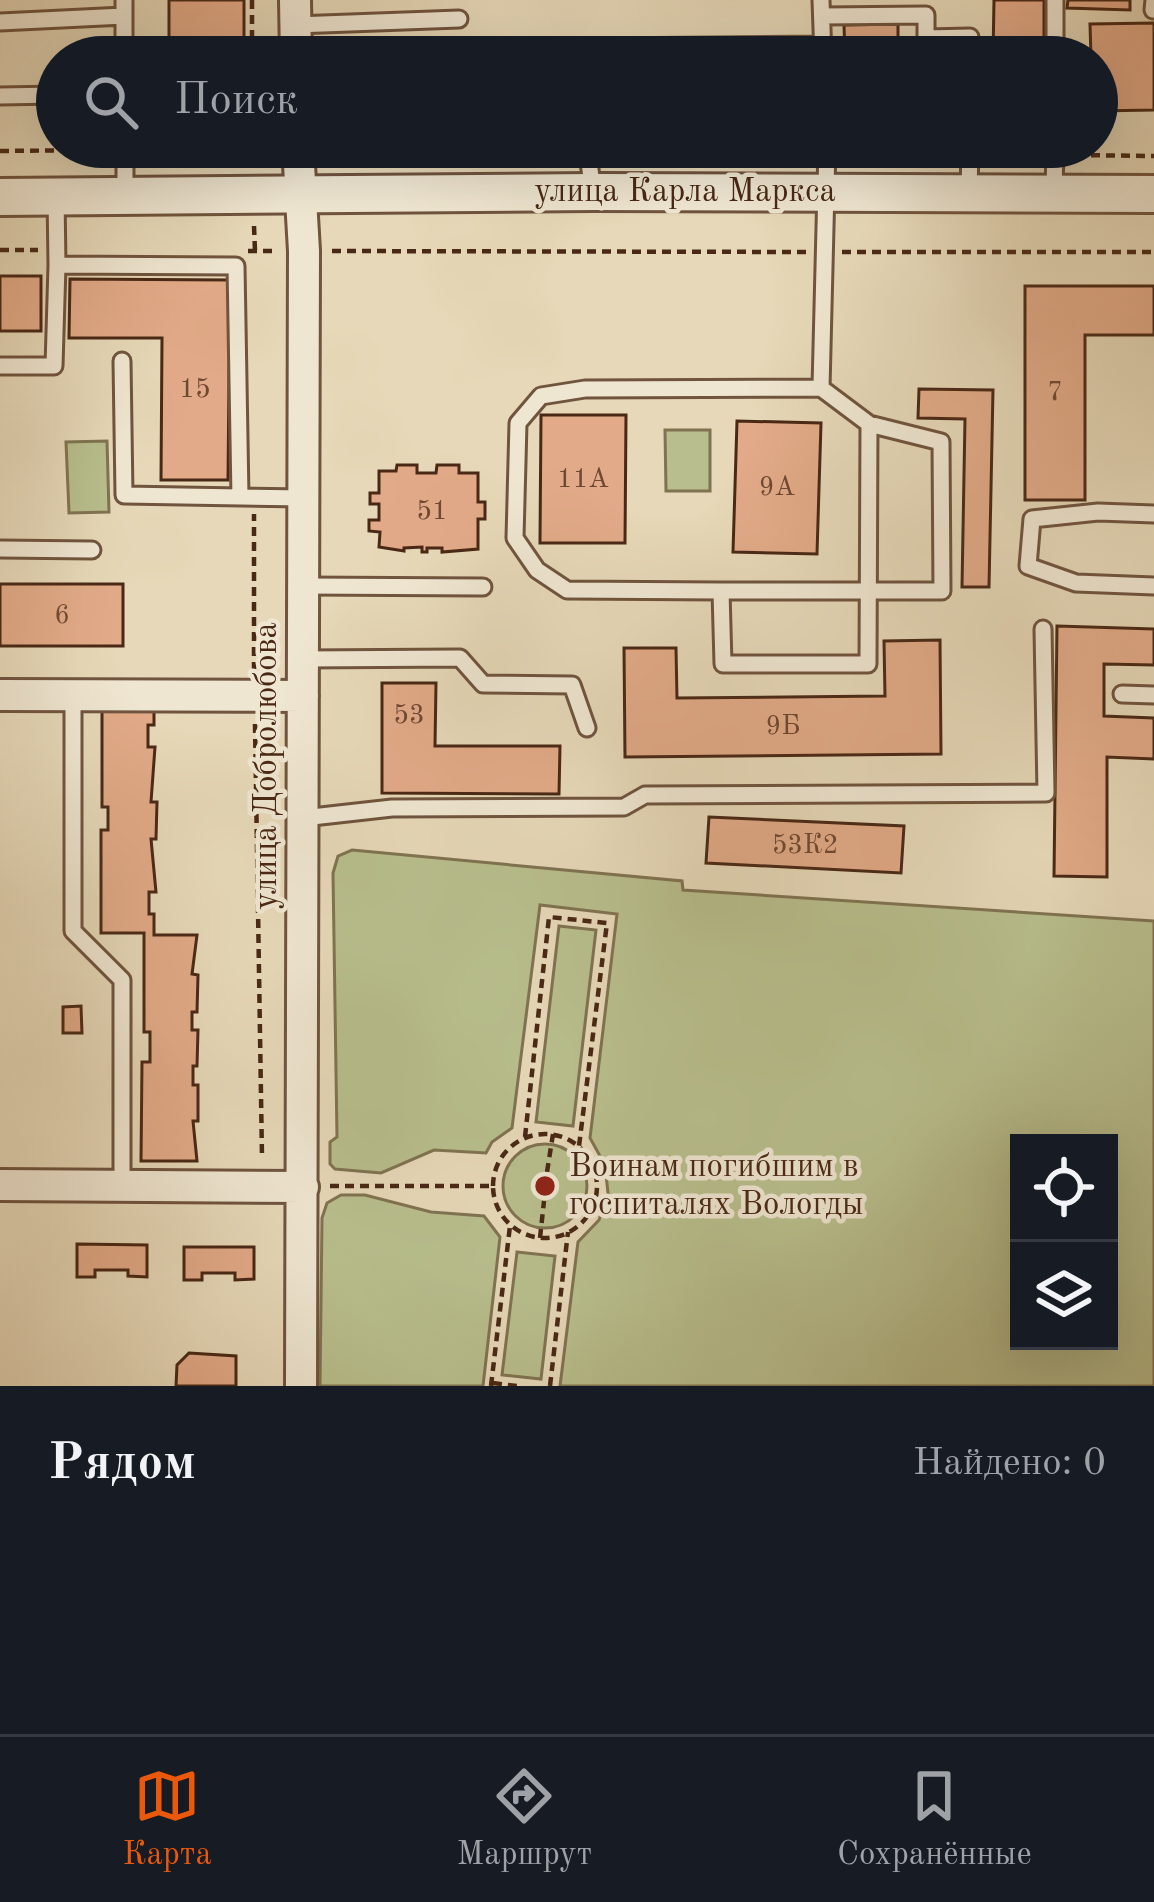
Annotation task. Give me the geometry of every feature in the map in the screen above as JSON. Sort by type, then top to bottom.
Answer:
[{"type":"street","name":"улица Добролюбова","points":[[299,168],[304,251],[302,1386]]},
{"type":"street","name":"улица Карла Маркса","points":[[0,196],[593,191],[1154,194]]},
{"type":"street","points":[[0,694],[303,696]]},
{"type":"street","points":[[0,1185],[303,1187]]},
{"type":"lane","points":[[1055,0],[1055,36]]},
{"type":"lane","points":[[1154,0],[1154,10]]},
{"type":"lane","points":[[0,22],[124,8]]},
{"type":"lane","points":[[821,8],[926,15],[926,36]]},
{"type":"lane","points":[[295,12],[458,19]]},
{"type":"lane","points":[[0,96],[36,95]]},
{"type":"lane","points":[[124,168],[125,196]]},
{"type":"lane","points":[[590,168],[593,191]]},
{"type":"lane","points":[[821,388],[826,168]]},
{"type":"lane","points":[[969,193],[970,168]]},
{"type":"lane","points":[[1054,193],[1055,168]]},
{"type":"lane","points":[[0,366],[54,366],[56,196]]},
{"type":"lane","points":[[57,258],[236,266],[240,497]]},
{"type":"lane","points":[[122,361],[124,495],[303,498]]},
{"type":"lane","points":[[821,388],[869,424],[941,442],[942,591],[567,590],[536,570],[515,538],[518,423],[542,396],[584,389],[821,388]]},
{"type":"lane","points":[[721,591],[723,664],[868,664],[869,424]]},
{"type":"lane","points":[[1154,514],[1098,512],[1032,519],[1028,566],[1076,583],[1154,586]]},
{"type":"lane","points":[[0,549],[92,550]]},
{"type":"lane","points":[[303,586],[483,586]]},
{"type":"lane","points":[[303,818],[392,808],[624,807],[644,795],[1046,793],[1043,629]]},
{"type":"lane","points":[[303,659],[460,658],[483,684],[572,685],[587,728]]},
{"type":"lane","points":[[1122,694],[1154,695]]},
{"type":"lane","points":[[73,695],[73,931],[122,980],[122,1186]]},
{"type":"path","points":[[252,0],[252,36]]},
{"type":"path","points":[[0,250],[57,258]]},
{"type":"path","points":[[232,251],[1154,252]]},
{"type":"path","points":[[525,1137],[549,916],[607,923],[579,1146]]},
{"type":"path","points":[[547,1172],[553,1134]]},
{"type":"path","points":[[553,1134],[579,1146],[596,1175],[596,1197],[586,1218],[568,1232],[540,1238],[511,1226],[497,1208],[493,1173],[505,1151],[525,1137],[553,1134]]},
{"type":"path","points":[[303,1187],[492,1186]]},
{"type":"path","points":[[540,1238],[544,1202]]},
{"type":"path","points":[[511,1226],[492,1384],[517,1386]]},
{"type":"path","points":[[550,1386],[568,1232]]},
{"type":"green space","points":[[665,430],[710,430],[710,491],[666,491]]},
{"type":"green space","points":[[107,441],[109,512],[69,513],[66,442]]},
{"type":"green space","points":[[352,850],[682,881],[683,890],[1154,921],[1154,1386],[560,1386],[578,1242],[599,1220],[608,1193],[605,1165],[590,1138],[617,914],[540,905],[512,1128],[492,1142],[486,1153],[434,1150],[381,1173],[335,1169],[330,1164],[330,1142],[337,1137],[333,873],[338,856]]},
{"type":"green space","points":[[559,926],[596,930],[573,1126],[536,1122]]},
{"type":"green space","points":[[545,1144],[575,1156],[587,1186],[575,1216],[545,1228],[515,1216],[503,1186],[515,1156]]},
{"type":"green space","points":[[341,1195],[365,1195],[431,1212],[484,1216],[500,1237],[483,1386],[320,1386],[322,1218],[327,1203]]},
{"type":"green space","points":[[517,1252],[555,1256],[541,1379],[502,1375]]},
{"type":"building","points":[[169,0],[244,0],[244,36],[169,36]]},
{"type":"building","points":[[994,0],[1044,0],[1044,36],[993,36]]},
{"type":"building","points":[[1068,0],[1130,0],[1130,10],[1067,8]]},
{"type":"building","points":[[1154,23],[1154,110],[1118,111],[1118,36],[1090,36],[1090,24]]},
{"type":"building","points":[[898,24],[898,36],[844,36],[844,25]]},
{"type":"building","points":[[0,276],[41,276],[41,331],[0,331]]},
{"type":"building","points":[[70,279],[230,280],[228,480],[161,480],[162,338],[69,338]]},
{"type":"building","points":[[1025,286],[1154,286],[1154,335],[1085,335],[1085,500],[1025,500]]},
{"type":"building","points":[[919,389],[993,390],[989,587],[962,587],[965,419],[918,418]]},
{"type":"building","points":[[541,415],[626,415],[625,543],[540,543]]},
{"type":"building","points":[[737,421],[821,423],[817,554],[733,552]]},
{"type":"building","points":[[397,465],[417,465],[417,473],[436,473],[437,465],[459,465],[459,473],[478,473],[478,502],[485,502],[485,519],[478,519],[478,549],[442,552],[442,548],[427,548],[422,552],[422,547],[404,551],[379,547],[380,532],[369,531],[369,520],[379,520],[379,504],[370,504],[370,493],[379,493],[379,471],[396,471]]},
{"type":"building","points":[[0,584],[123,584],[123,646],[0,646]]},
{"type":"building","points":[[1057,626],[1154,629],[1154,665],[1104,664],[1104,716],[1154,718],[1154,759],[1107,757],[1107,877],[1054,876]]},
{"type":"building","points":[[940,640],[941,754],[625,757],[624,648],[676,648],[677,698],[885,696],[884,641]]},
{"type":"building","points":[[382,683],[436,683],[435,746],[560,746],[559,794],[382,793]]},
{"type":"building","points":[[102,710],[154,710],[148,747],[155,747],[151,802],[157,802],[156,839],[151,839],[156,892],[149,892],[149,914],[154,914],[154,935],[197,935],[192,974],[198,975],[197,1012],[192,1012],[192,1030],[198,1030],[197,1066],[193,1066],[193,1085],[198,1085],[198,1121],[193,1121],[197,1161],[141,1161],[142,1062],[150,1062],[150,1032],[144,1032],[144,933],[101,933],[101,830],[108,830],[108,807],[102,807]]},
{"type":"building","points":[[709,817],[904,826],[901,873],[706,863]]},
{"type":"building","points":[[81,1006],[82,1033],[63,1033],[63,1007]]},
{"type":"building","points":[[77,1244],[147,1245],[147,1277],[128,1276],[128,1270],[95,1270],[95,1277],[77,1277]]},
{"type":"building","points":[[184,1247],[254,1247],[254,1279],[235,1280],[235,1273],[202,1273],[202,1280],[184,1280]]},
{"type":"building","points":[[189,1353],[236,1356],[236,1386],[176,1386],[177,1365]]},
{"type":"place","name":"Воинам погибшим в госпиталях Вологды","points":[[545,1186]]}]
